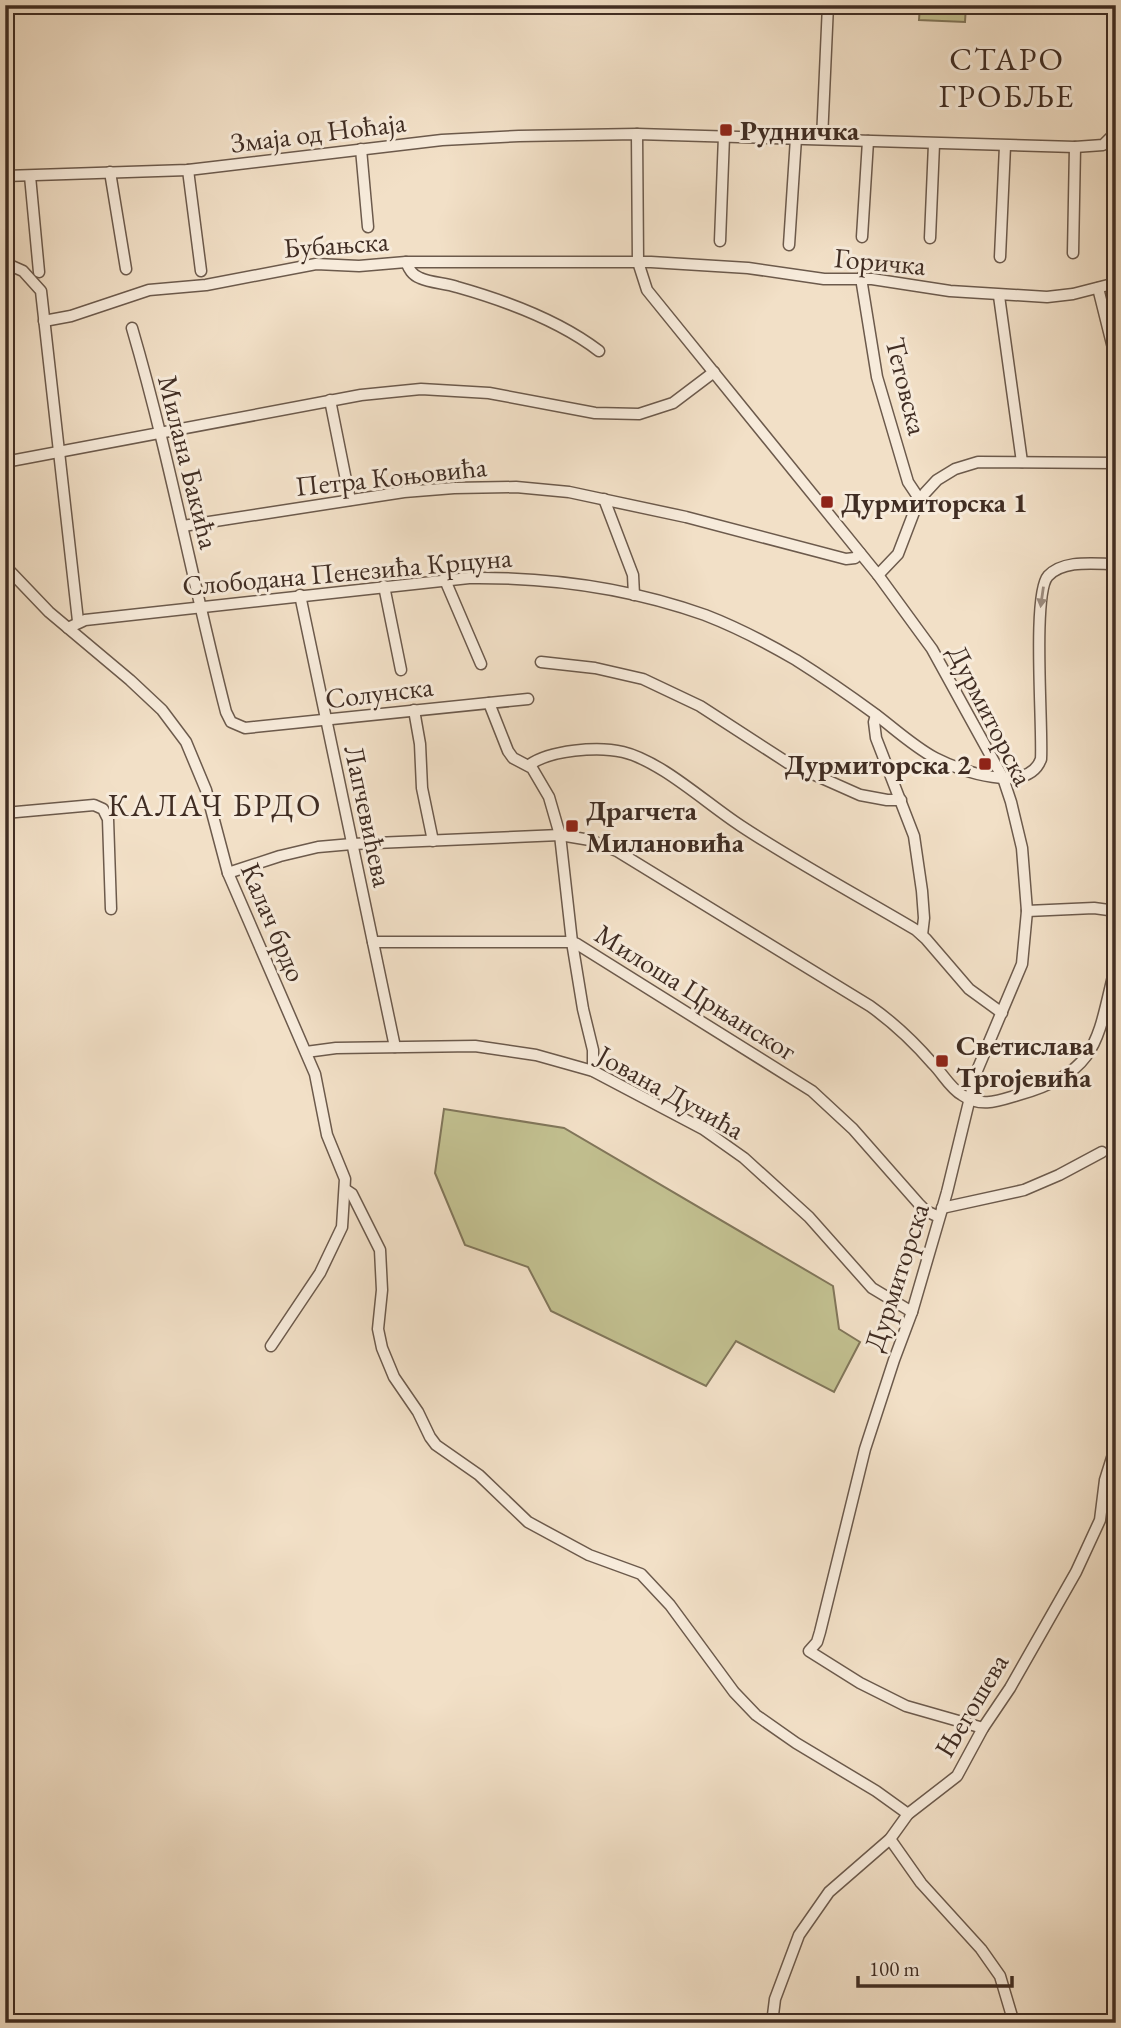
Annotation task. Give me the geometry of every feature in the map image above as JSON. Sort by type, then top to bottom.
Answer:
[{"type":"street","points":[[822,139],[828,5]]},
{"type":"street","points":[[637,134],[1075,148],[1103,145],[1116,132]]},
{"type":"street","name":"Змаја од Ноћаја","points":[[5,176],[188,170],[442,140],[637,134]]},
{"type":"street","name":"Дурмиторска","points":[[637,134],[638,262],[642,279],[653,299],[878,575],[932,649],[1003,778],[1012,802],[1020,838],[1027,911],[1022,964],[980,1062],[912,1312],[865,1449],[820,1632],[810,1651],[825,1663],[906,1706],[984,1728]]},
{"type":"street","points":[[720,241],[724,136]]},
{"type":"street","points":[[789,245],[796,138]]},
{"type":"street","points":[[862,237],[867,141]]},
{"type":"street","points":[[930,238],[934,144]]},
{"type":"street","points":[[1000,257],[1005,146]]},
{"type":"street","points":[[1073,253],[1075,148]]},
{"type":"street","points":[[361,149],[368,227]]},
{"type":"street","points":[[188,170],[201,271]]},
{"type":"street","points":[[110,172],[126,269]]},
{"type":"street","points":[[30,176],[39,272]]},
{"type":"street","points":[[406,262],[419,278],[457,287],[547,320],[599,351]]},
{"type":"street","name":"Бубањска","points":[[44,321],[83,312],[149,290],[206,285],[300,265],[638,262]]},
{"type":"street","name":"Горичка","points":[[638,262],[748,268],[824,279],[861,278],[950,291],[988,292],[999,296],[1059,297],[1116,284]]},
{"type":"street","points":[[5,264],[23,271],[41,291],[73,624]]},
{"type":"street","name":"Тетовска","points":[[861,278],[877,377],[908,481],[920,500]]},
{"type":"street","points":[[1098,288],[1116,360]]},
{"type":"street","points":[[999,296],[1022,462]]},
{"type":"street","name":"Милана Бакића","points":[[132,328],[183,526],[199,607],[228,717],[236,726]]},
{"type":"street","points":[[5,461],[330,400],[395,391],[440,389],[489,393],[595,413],[628,415],[650,412],[673,403],[714,372]]},
{"type":"street","points":[[330,400],[350,500]]},
{"type":"street","points":[[878,575],[898,554],[920,500],[937,480],[963,465],[978,462],[1116,463]]},
{"type":"street","name":"Петра Коњовића","points":[[183,526],[431,489],[496,487],[554,490],[604,499],[725,526],[846,559],[855,558],[860,553]]},
{"type":"street","points":[[604,499],[633,575],[634,595]]},
{"type":"street","points":[[1003,778],[1030,775],[1041,759],[1041,612],[1046,579],[1057,569],[1074,564],[1116,564]]},
{"type":"street","name":"Калач брдо","points":[[5,566],[34,598],[73,624],[162,710],[180,732],[206,790],[228,873],[255,942],[315,1074],[327,1135],[344,1172],[346,1190],[342,1227],[300,1305],[271,1346]]},
{"type":"street","points":[[445,580],[481,664]]},
{"type":"street","name":"Слободана Пенезића Крцуна","points":[[73,624],[300,595],[445,580],[546,580],[634,595],[705,615],[795,660],[935,757],[963,769],[1003,778]]},
{"type":"street","points":[[384,586],[401,670]]},
{"type":"street","name":"Лапчевићева","points":[[300,595],[395,1047]]},
{"type":"street","points":[[541,662],[595,668],[643,679],[700,706],[788,763],[860,794],[901,800]]},
{"type":"street","name":"Солунска","points":[[236,726],[245,728],[326,721],[528,699]]},
{"type":"street","points":[[489,703],[508,751],[517,760],[529,765],[550,797],[560,835],[572,943],[593,1051],[593,1071]]},
{"type":"street","points":[[414,710],[420,744],[422,788],[433,841]]},
{"type":"street","points":[[876,715],[876,738],[901,800],[917,850],[924,918],[922,935]]},
{"type":"street","points":[[529,765],[549,755],[596,750],[622,752],[642,759],[741,826],[922,935],[969,989],[1002,1013]]},
{"type":"street","points":[[5,813],[94,805],[103,809],[108,819],[111,909]]},
{"type":"street","points":[[228,873],[280,856],[352,844],[560,835],[590,840],[617,851],[870,1006],[894,1023],[956,1091],[982,1103],[1044,1087],[1075,1069],[1096,1040],[1116,964]]},
{"type":"street","points":[[1027,911],[1094,908],[1116,911]]},
{"type":"street","name":"Милоша Црњанског","points":[[373,942],[572,943],[812,1091],[853,1129],[926,1211],[941,1212]]},
{"type":"street","name":"Јована Дучића","points":[[306,1052],[336,1048],[475,1046],[566,1062],[593,1071],[703,1129],[744,1158],[810,1217],[872,1289],[912,1312]]},
{"type":"street","points":[[941,1212],[1024,1190],[1102,1152]]},
{"type":"street","points":[[346,1190],[353,1197],[380,1250],[382,1290],[378,1329],[382,1348],[394,1377],[436,1445],[479,1475],[528,1522],[589,1555],[641,1574],[670,1605],[734,1692],[756,1715],[908,1814]]},
{"type":"street","name":"Његошева","points":[[772,2023],[775,1999],[799,1935],[830,1892],[890,1839],[908,1814],[957,1776],[1010,1688],[1081,1562],[1100,1520],[1105,1480],[1116,1445]]},
{"type":"street","points":[[890,1839],[921,1882],[981,1949],[1000,1976],[1014,2023]]},
{"type":"shaded area","points":[[920,5],[966,5],[965,22],[919,20]]},
{"type":"shaded area","points":[[444,1109],[564,1128],[833,1286],[839,1329],[860,1342],[834,1392],[736,1341],[706,1386],[551,1311],[528,1267],[465,1245],[435,1173]]},
{"type":"place","name":"Рудничка","points":[[726,130]]},
{"type":"place","name":"Дурмиторска 1","points":[[827,502]]},
{"type":"place","name":"Дурмиторска 2","points":[[985,764]]},
{"type":"place","name":"Драгчета Милановића","points":[[572,826]]},
{"type":"place","name":"Светислава Тргојевића","points":[[942,1061]]},
{"type":"district","name":"СТАРО ГРОБЉЕ","points":[[1007,78]]},
{"type":"district","name":"КАЛАЧ БРДО","points":[[215,805]]}]
